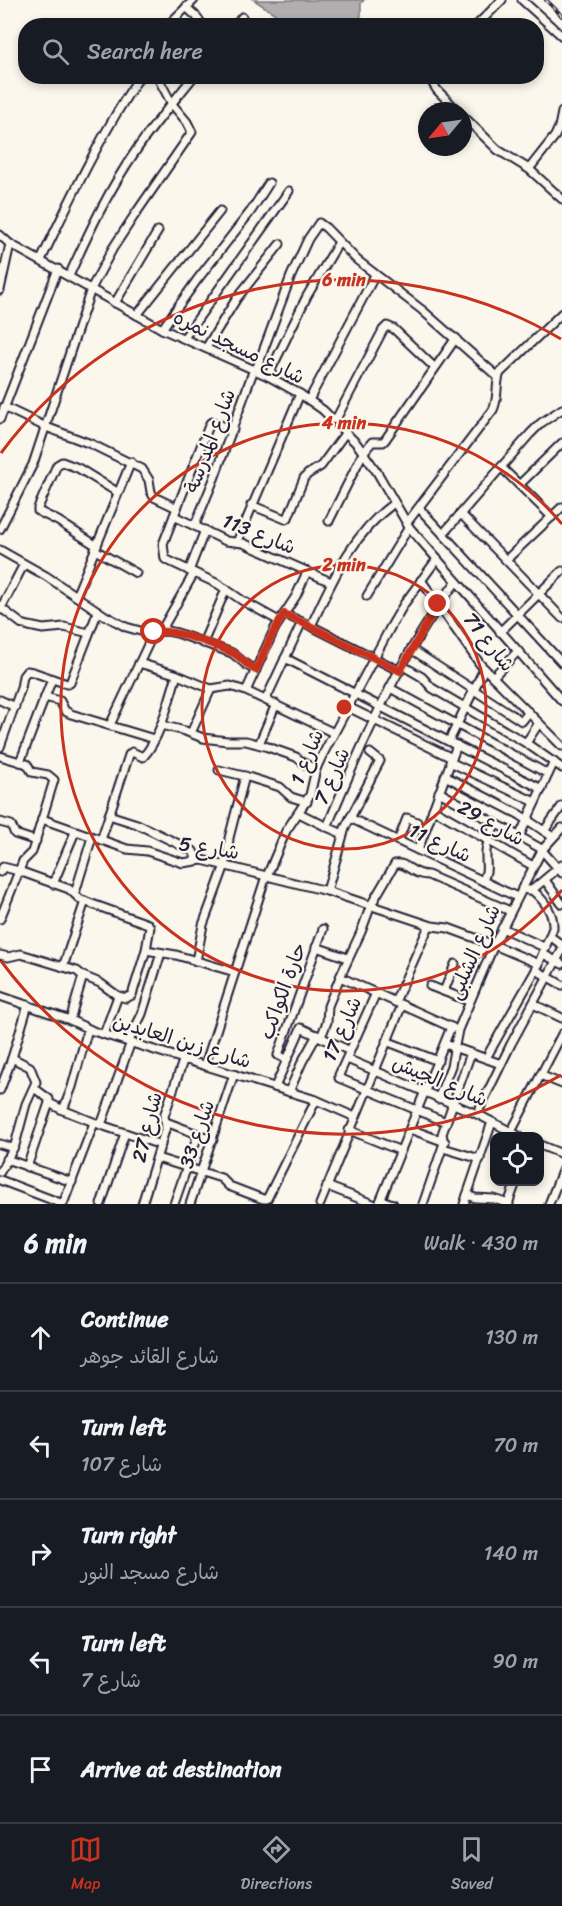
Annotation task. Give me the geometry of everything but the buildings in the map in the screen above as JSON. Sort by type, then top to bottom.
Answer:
[{"type":"street","points":[[175,18],[195,0]]},
{"type":"street","points":[[484,18],[502,0]]},
{"type":"street","points":[[522,0],[542,18]]},
{"type":"street","points":[[186,7],[198,18]]},
{"type":"street","points":[[544,20],[562,36]]},
{"type":"street","points":[[41,260],[64,212],[135,84]]},
{"type":"street","points":[[0,529],[29,472],[91,289],[113,248],[191,135],[190,127],[172,104],[161,84]]},
{"type":"street","points":[[69,276],[100,208],[113,186],[137,148],[188,84]]},
{"type":"street","points":[[433,84],[449,102]]},
{"type":"street","points":[[529,169],[555,136],[562,112]]},
{"type":"street","points":[[472,125],[498,150],[529,169],[562,199]]},
{"type":"street","points":[[162,329],[251,211],[269,183]]},
{"type":"street","points":[[184,338],[289,191]]},
{"type":"street","points":[[137,315],[220,211]]},
{"type":"street","name":"شارع المدرسة","points":[[195,525],[291,276],[316,225],[319,223],[323,225],[339,242]]},
{"type":"street","points":[[115,303],[158,231]]},
{"type":"street","name":"شارع مسجد نمره","points":[[0,235],[10,244],[162,329],[268,376],[309,400],[335,421],[377,472],[408,526],[500,632],[561,697]]},
{"type":"street","points":[[268,376],[307,296],[339,242],[375,274],[456,338],[498,377]]},
{"type":"street","points":[[0,290],[10,244]]},
{"type":"street","points":[[206,348],[237,298],[280,244]]},
{"type":"street","points":[[0,419],[58,269]]},
{"type":"street","points":[[309,400],[375,274]]},
{"type":"street","points":[[367,596],[419,508],[493,410],[497,400],[498,377],[562,313]]},
{"type":"street","points":[[335,421],[387,326],[394,329],[434,367]]},
{"type":"street","points":[[329,521],[363,453],[372,442],[385,440],[456,338]]},
{"type":"street","points":[[237,542],[300,394]]},
{"type":"street","points":[[4,407],[130,462],[145,472],[154,497],[177,508]]},
{"type":"street","points":[[443,534],[536,428],[562,409]]},
{"type":"street","points":[[233,430],[213,422],[210,423],[163,544],[166,560],[226,589],[243,601],[282,618],[302,622],[400,671],[422,676],[432,688],[526,743],[562,768]]},
{"type":"street","points":[[251,506],[285,519],[288,518],[304,478],[321,466],[346,432]]},
{"type":"street","points":[[519,485],[562,443]]},
{"type":"street","points":[[117,492],[78,468],[62,462],[57,465],[38,511],[58,521],[136,573]]},
{"type":"street","points":[[76,596],[130,462]]},
{"type":"street","points":[[501,467],[552,517]]},
{"type":"street","points":[[310,626],[332,582],[364,530],[376,516],[394,503]]},
{"type":"street","points":[[506,560],[562,507]]},
{"type":"street","points":[[419,508],[562,663]]},
{"type":"street","points":[[461,514],[562,618]]},
{"type":"street","name":"شارع 113","points":[[174,516],[225,541],[237,542],[332,582]]},
{"type":"street","points":[[110,725],[139,663],[192,572],[205,530]]},
{"type":"street","points":[[0,550],[126,627],[144,632],[172,632],[232,653],[256,670]]},
{"type":"street","name":"شارع 1","points":[[205,1065],[267,876],[286,831],[307,802],[316,769],[374,658],[404,604],[436,560]]},
{"type":"street","points":[[24,564],[1,609],[22,624],[29,626],[44,629],[64,627],[89,633]]},
{"type":"street","points":[[246,691],[307,572]]},
{"type":"street","points":[[500,632],[562,572]]},
{"type":"street","name":"شارع 71","points":[[421,580],[484,669],[562,746]]},
{"type":"street","name":"شارع 7","points":[[327,828],[380,707],[438,604],[456,582]]},
{"type":"street","points":[[203,643],[226,589]]},
{"type":"street","points":[[0,747],[15,707],[23,676],[26,672],[33,672],[67,684],[71,682],[98,611]]},
{"type":"street","points":[[266,699],[302,622]]},
{"type":"street","points":[[411,649],[521,721],[529,712]]},
{"type":"street","points":[[493,677],[518,651]]},
{"type":"street","points":[[285,658],[542,789]]},
{"type":"street","points":[[139,663],[211,689],[231,686],[246,691],[334,733]]},
{"type":"street","points":[[449,741],[484,669]]},
{"type":"street","points":[[400,671],[406,681]]},
{"type":"street","points":[[100,840],[130,754],[132,752],[144,756],[161,725],[177,675]]},
{"type":"street","points":[[20,762],[52,679]]},
{"type":"street","points":[[390,688],[548,774]]},
{"type":"street","points":[[191,733],[211,689]]},
{"type":"street","points":[[45,697],[60,701],[65,711],[71,714],[154,739]]},
{"type":"street","points":[[0,700],[15,707]]},
{"type":"street","points":[[259,744],[276,704]]},
{"type":"street","points":[[348,707],[536,802]]},
{"type":"street","points":[[526,743],[539,723]]},
{"type":"street","points":[[161,725],[203,738],[259,744],[296,757],[316,769]]},
{"type":"street","points":[[418,850],[457,745]]},
{"type":"street","points":[[327,891],[343,834],[380,762],[370,753]]},
{"type":"street","points":[[0,756],[27,764],[32,772],[48,775],[53,779],[32,852],[24,858],[0,919]]},
{"type":"street","points":[[519,837],[554,762]]},
{"type":"street","points":[[219,770],[280,788],[291,797],[307,802]]},
{"type":"street","points":[[196,961],[203,925],[225,865],[229,838],[245,776]]},
{"type":"street","points":[[445,776],[527,819],[553,837]]},
{"type":"street","points":[[439,792],[542,850],[561,869],[532,890]]},
{"type":"street","points":[[544,831],[562,806]]},
{"type":"street","name":"شارع 29","points":[[433,809],[534,866]]},
{"type":"street","points":[[299,813],[343,834]]},
{"type":"street","points":[[109,815],[137,824],[193,851],[197,860]]},
{"type":"street","name":"شارع 11","points":[[350,818],[517,897]]},
{"type":"street","points":[[398,841],[407,818],[417,822]]},
{"type":"street","name":"شارع 5","points":[[42,819],[127,849],[147,851],[179,862],[197,860],[225,865],[327,891],[429,926],[448,928],[494,945],[538,967],[548,977],[562,985]]},
{"type":"street","points":[[0,822],[12,826],[15,834],[36,841]]},
{"type":"street","points":[[483,881],[488,870],[485,858],[488,840],[496,824]]},
{"type":"street","name":"شارع الشلبى","points":[[438,1099],[451,1066],[455,1048],[454,1029],[510,911],[542,850],[562,828]]},
{"type":"street","points":[[53,884],[75,832]]},
{"type":"street","points":[[75,893],[92,837]]},
{"type":"street","points":[[289,1092],[302,1062],[327,1022],[328,1006],[340,977],[371,905],[392,866],[399,863],[419,875],[428,875],[510,911]]},
{"type":"street","points":[[0,872],[5,867],[69,889],[85,901],[148,924],[150,927],[146,950],[132,995],[126,998],[118,996],[77,971],[21,954],[8,957],[0,955]]},
{"type":"street","points":[[544,880],[562,904]]},
{"type":"street","points":[[486,1058],[538,967],[554,928],[552,916],[546,904],[532,890],[522,888]]},
{"type":"street","points":[[63,967],[85,901]]},
{"type":"street","points":[[320,1204],[386,1041],[398,1003],[429,926]]},
{"type":"street","points":[[502,928],[545,951],[559,963]]},
{"type":"street","name":"حارة الكواكب","points":[[286,1059],[278,1055],[323,929]]},
{"type":"street","points":[[551,937],[562,945]]},
{"type":"street","points":[[316,947],[348,958]]},
{"type":"street","points":[[146,950],[176,955],[235,972]]},
{"type":"street","points":[[477,1114],[533,1004],[559,963],[562,950]]},
{"type":"street","points":[[0,1180],[63,1204],[142,1014],[161,953]]},
{"type":"street","points":[[444,992],[454,964]]},
{"type":"street","points":[[70,1020],[83,976]]},
{"type":"street","points":[[340,977],[454,1029],[424,1093],[380,1202],[393,1204]]},
{"type":"street","points":[[430,986],[469,1001]]},
{"type":"street","name":"شارع 17","points":[[366,1090],[339,1078],[339,1075],[376,993]]},
{"type":"street","name":"شارع زين العابدين","points":[[0,996],[70,1020],[88,1029],[316,1100],[355,1117]]},
{"type":"street","points":[[104,1034],[118,996]]},
{"type":"street","points":[[533,1004],[562,1018]]},
{"type":"street","points":[[0,1090],[28,1005]]},
{"type":"street","points":[[275,1087],[302,1028],[350,1051]]},
{"type":"street","points":[[63,1110],[72,1087],[88,1029]]},
{"type":"street","points":[[511,1132],[562,1034]]},
{"type":"street","points":[[386,1041],[438,1061]]},
{"type":"street","points":[[445,1044],[501,1064]]},
{"type":"street","points":[[423,1204],[444,1145],[441,1136],[471,1053]]},
{"type":"street","points":[[0,1172],[13,1148],[26,1104],[36,1082],[30,1067],[12,1058]]},
{"type":"street","name":"شارع 27","points":[[142,1204],[161,1145],[166,1122],[165,1114],[184,1058]]},
{"type":"street","name":"شارع الجيش","points":[[347,1059],[451,1105],[477,1114],[511,1132]]},
{"type":"street","name":"شارع 33","points":[[190,1204],[234,1074]]},
{"type":"street","points":[[540,1075],[562,1084]]},
{"type":"street","points":[[27,1167],[49,1103],[47,1096],[34,1088]]},
{"type":"street","points":[[366,1090],[446,1122]]},
{"type":"street","points":[[157,1158],[221,1178],[229,1186],[268,1199],[316,1100]]},
{"type":"street","points":[[49,1103],[98,1124],[161,1145]]},
{"type":"street","points":[[166,1122],[213,1140]]},
{"type":"street","points":[[464,1204],[492,1122]]},
{"type":"street","points":[[410,1129],[480,1159]]},
{"type":"street","points":[[350,1130],[401,1151]]},
{"type":"street","points":[[101,1204],[125,1133]]},
{"type":"street","points":[[174,1204],[198,1135]]},
{"type":"street","points":[[0,1144],[13,1148]]},
{"type":"street","points":[[544,1147],[562,1154]]},
{"type":"street","points":[[6,1159],[72,1182]]},
{"type":"street","points":[[549,1204],[561,1175]]},
{"type":"street","points":[[327,1186],[373,1204]]},
{"type":"street","points":[[467,1195],[474,1198],[494,1199],[508,1204],[515,1186]]},
{"type":"shaded area","points":[[254,0],[364,0],[361,3],[359,18],[281,18]]},
{"type":"railway","points":[[546,0],[562,16]]},
{"type":"route","points":[[154,632],[172,632],[232,653],[256,670],[284,614],[400,671],[438,604]]}]
